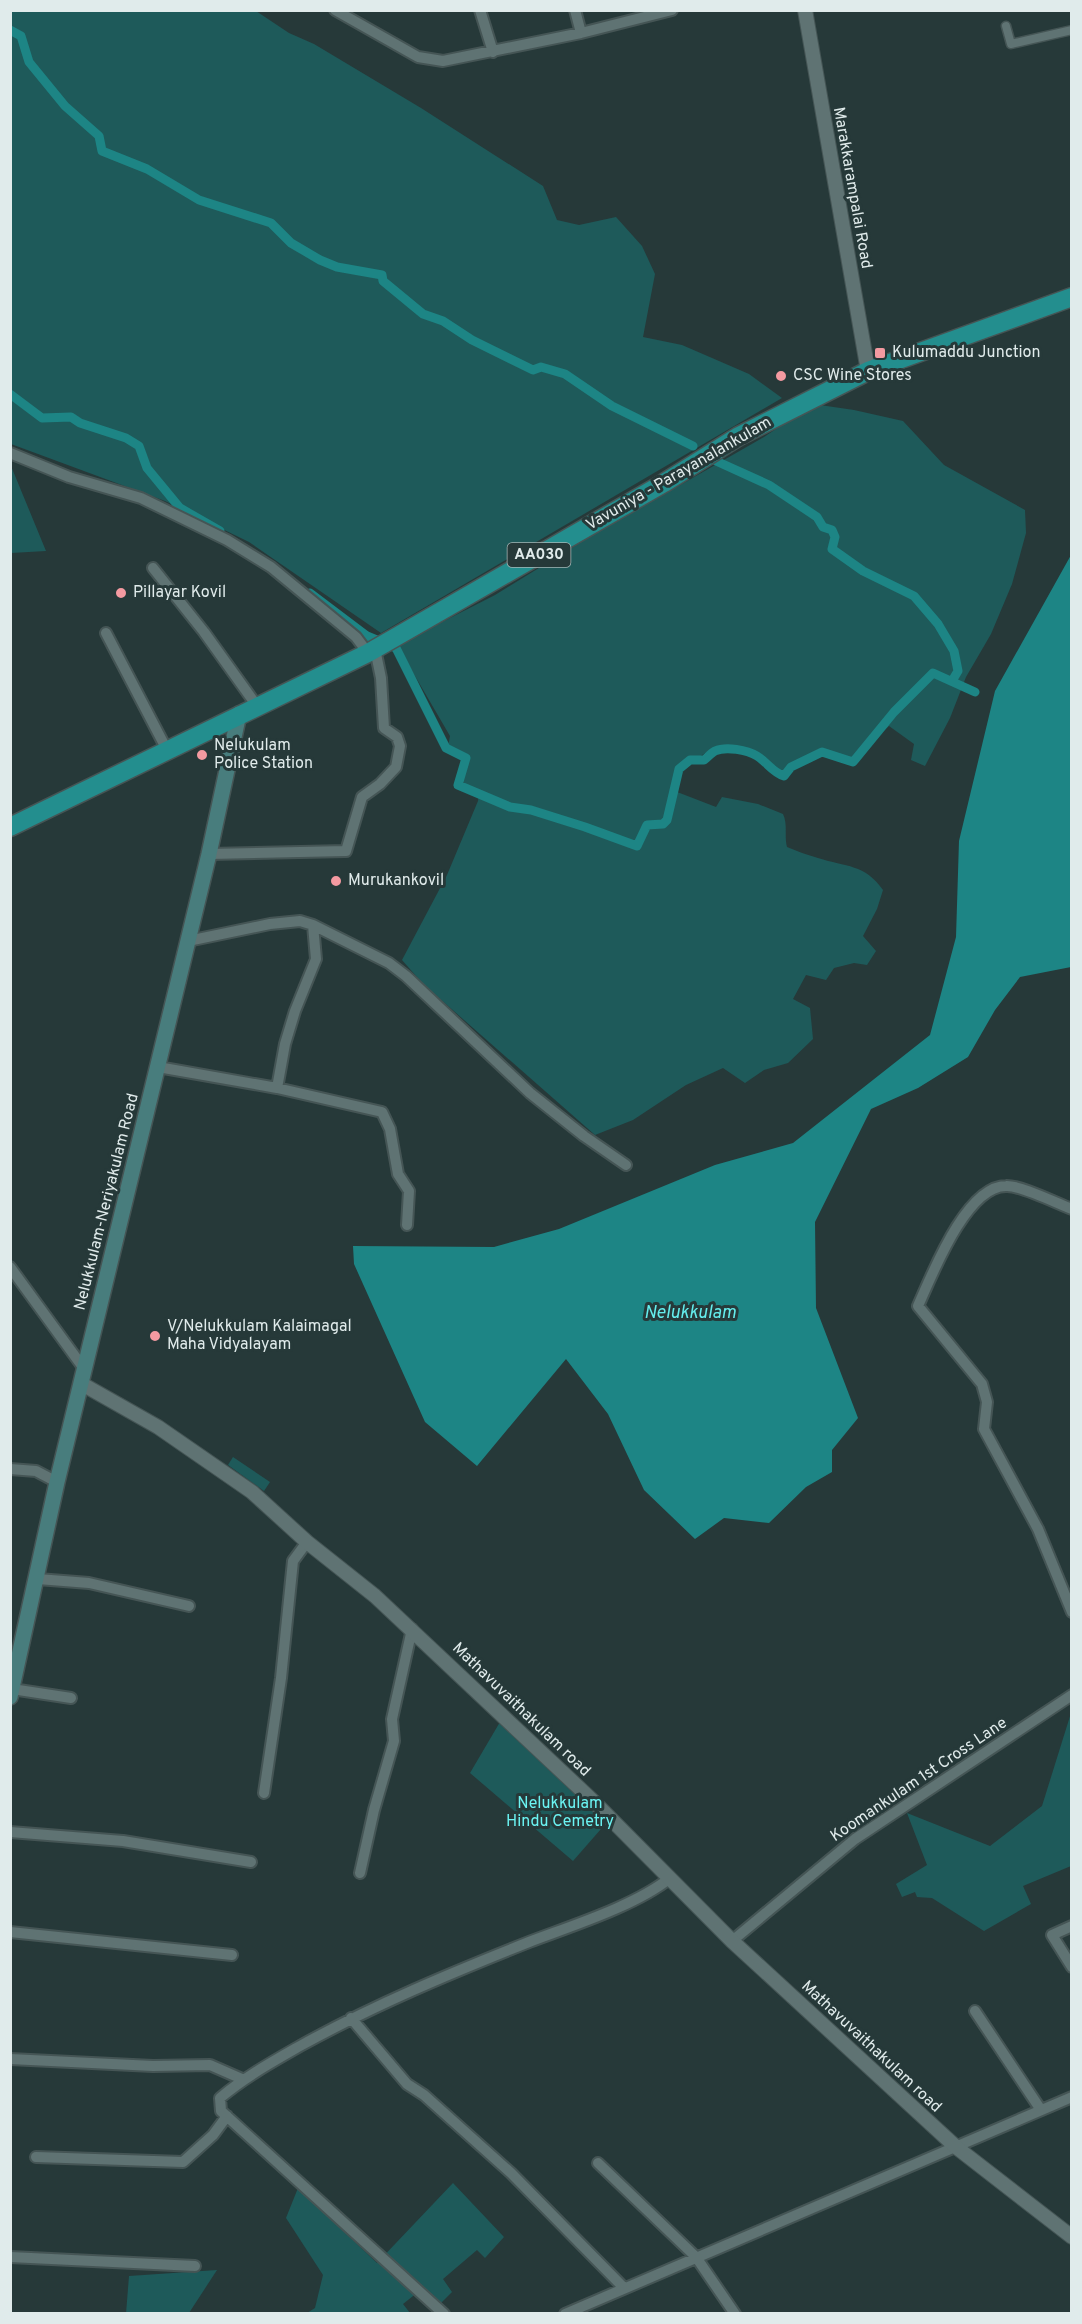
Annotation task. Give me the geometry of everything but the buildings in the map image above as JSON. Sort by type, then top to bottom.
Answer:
[{"type":"highway","name":"Vavuniya - Parayanalankulam","points":[[10,827],[372,651],[664,483],[740,436],[868,371],[1071,297]]},
{"type":"main road","name":"Nelukkulam-Neriyakulam Road","points":[[11,1693],[38,1579],[57,1482],[209,854],[239,714]]},
{"type":"street","points":[[335,10],[418,57],[443,61],[581,33],[669,11]]},
{"type":"street","points":[[480,10],[493,52]]},
{"type":"street","points":[[575,10],[581,33]]},
{"type":"street","name":"Marakkarampalai Road","points":[[805,10],[868,371]]},
{"type":"street","points":[[1006,26],[1011,44],[1071,30]]},
{"type":"street","points":[[10,453],[69,477],[141,498],[227,540],[271,567],[372,651],[381,678],[384,728],[398,736],[400,746],[396,767],[380,784],[362,797],[346,851],[209,854]]},
{"type":"street","points":[[153,568],[204,632],[258,706]]},
{"type":"street","points":[[106,633],[166,750]]},
{"type":"street","points":[[188,941],[270,924],[300,921],[313,925],[388,963],[406,976],[530,1094],[626,1165]]},
{"type":"street","points":[[277,1088],[291,1022],[316,959],[313,925]]},
{"type":"street","points":[[158,1067],[277,1088],[382,1112],[390,1129],[398,1174],[409,1191],[407,1226]]},
{"type":"street","points":[[1071,1209],[1005,1185],[986,1192],[971,1205],[938,1261],[918,1306],[982,1384],[987,1402],[984,1429],[1038,1529],[1071,1612]]},
{"type":"street","points":[[10,1267],[15,1278],[84,1377]]},
{"type":"street","name":"Mathavuvaithakulam road","points":[[84,1377],[252,1492],[307,1542],[375,1596],[593,1801],[732,1941],[956,2147],[1071,2237]]},
{"type":"street","points":[[10,1469],[36,1471],[57,1482]]},
{"type":"street","points":[[264,1793],[281,1678],[293,1561],[307,1542]]},
{"type":"street","points":[[38,1579],[89,1583],[189,1606]]},
{"type":"street","points":[[360,1873],[374,1810],[394,1741],[392,1719],[412,1629]]},
{"type":"street","points":[[11,1693],[71,1698]]},
{"type":"street","name":"Koomankulam 1st Cross Lane","points":[[732,1941],[855,1839],[1071,1695]]},
{"type":"street","points":[[10,1832],[123,1842],[251,1862]]},
{"type":"street","points":[[444,2313],[227,2116],[220,2108],[220,2098],[242,2079],[351,2018],[459,1970],[594,1917],[657,1888],[670,1878]]},
{"type":"street","points":[[1071,1926],[1052,1935],[1071,1966]]},
{"type":"street","points":[[10,1932],[232,1955]]},
{"type":"street","points":[[975,2012],[1041,2110]]},
{"type":"street","points":[[351,2018],[407,2084],[424,2095],[512,2173],[624,2288]]},
{"type":"street","points":[[10,2059],[153,2066],[210,2065],[242,2079]]},
{"type":"street","points":[[566,2313],[1071,2097]]},
{"type":"street","points":[[36,2157],[172,2164],[183,2162],[213,2135],[227,2116]]},
{"type":"street","points":[[598,2163],[696,2257],[735,2313]]},
{"type":"street","points":[[10,2257],[195,2266]]},
{"type":"green space","points":[[10,11],[256,11],[289,33],[314,44],[421,108],[543,186],[557,220],[579,225],[616,217],[642,246],[655,274],[643,337],[682,345],[749,374],[782,398],[381,633],[249,542],[165,501],[11,444]]},
{"type":"green space","points":[[813,404],[903,421],[944,465],[1025,510],[1026,533],[1012,584],[991,634],[966,677],[950,718],[925,766],[911,760],[914,744],[889,726],[852,759],[820,750],[794,762],[783,771],[748,750],[719,746],[678,769],[672,790],[716,807],[722,797],[758,804],[783,814],[787,847],[869,875],[883,890],[877,909],[863,936],[876,951],[867,965],[854,963],[834,968],[826,980],[806,975],[793,999],[810,1008],[813,1039],[788,1063],[764,1070],[745,1083],[723,1068],[686,1085],[633,1120],[595,1135],[423,984],[402,960],[447,875],[478,801],[479,791],[462,782],[468,756],[448,747],[450,736],[397,645],[495,595],[586,539],[764,437]]},
{"type":"green space","points":[[11,466],[46,551],[11,553]]},
{"type":"green space","points":[[233,1457],[270,1482],[264,1491],[228,1465]]},
{"type":"green space","points":[[1071,1713],[1071,1866],[1023,1886],[1031,1904],[984,1931],[932,1898],[917,1897],[915,1892],[902,1897],[896,1884],[927,1865],[907,1813],[990,1846],[1042,1806]]},
{"type":"green space","name":"Nelukkulam Hindu Cemetry","points":[[500,1722],[608,1821],[573,1861],[470,1773]]},
{"type":"green space","points":[[453,2183],[504,2237],[485,2258],[477,2250],[443,2279],[452,2292],[433,2311],[418,2292],[403,2304],[410,2313],[307,2313],[315,2308],[323,2275],[286,2218],[298,2188],[377,2263]]},
{"type":"green space","points":[[217,2270],[189,2313],[126,2314],[129,2276]]},
{"type":"water","name":"Nelukkulam","points":[[1071,555],[1071,967],[1020,977],[995,1010],[968,1057],[918,1088],[871,1109],[815,1222],[816,1308],[858,1418],[832,1450],[832,1472],[806,1487],[769,1523],[724,1518],[695,1539],[644,1490],[608,1414],[566,1359],[477,1466],[425,1422],[354,1264],[353,1246],[494,1247],[559,1229],[715,1165],[793,1143],[930,1035],[956,937],[959,841],[995,691]]},
{"type":"waterway","points":[[10,30],[21,36],[29,62],[65,106],[99,136],[102,151],[147,169],[199,200],[271,223],[291,243],[320,260],[337,267],[382,275],[383,281],[423,314],[443,321],[472,340],[533,370],[541,367],[565,374],[612,406],[693,446]]},
{"type":"waterway","points":[[10,394],[42,418],[71,417],[80,423],[126,438],[139,446],[147,468],[180,508],[220,531]]},
{"type":"waterway","points":[[716,461],[769,485],[817,517],[823,527],[832,530],[835,537],[832,549],[863,571],[914,596],[938,624],[954,651],[958,671],[952,681]]},
{"type":"waterway","points":[[310,593],[367,636],[396,648],[446,748],[466,758],[458,785],[510,807],[531,810],[637,846],[647,825],[663,824],[667,820],[679,769],[690,760],[704,760],[714,752],[736,749],[757,756],[784,776],[791,767],[822,752],[853,762],[894,712],[933,673],[975,692]]},
{"type":"place","name":"Kulumaddu Junction","points":[[880,353]]},
{"type":"place","name":"CSC Wine Stores","points":[[781,376]]},
{"type":"place","name":"Pillayar Kovil","points":[[121,593]]},
{"type":"place","name":"Nelukulam Police Station","points":[[202,755]]},
{"type":"place","name":"Murukankovil","points":[[336,881]]},
{"type":"place","name":"V/Nelukkulam Kalaimagal Maha Vidyalayam","points":[[155,1336]]}]
